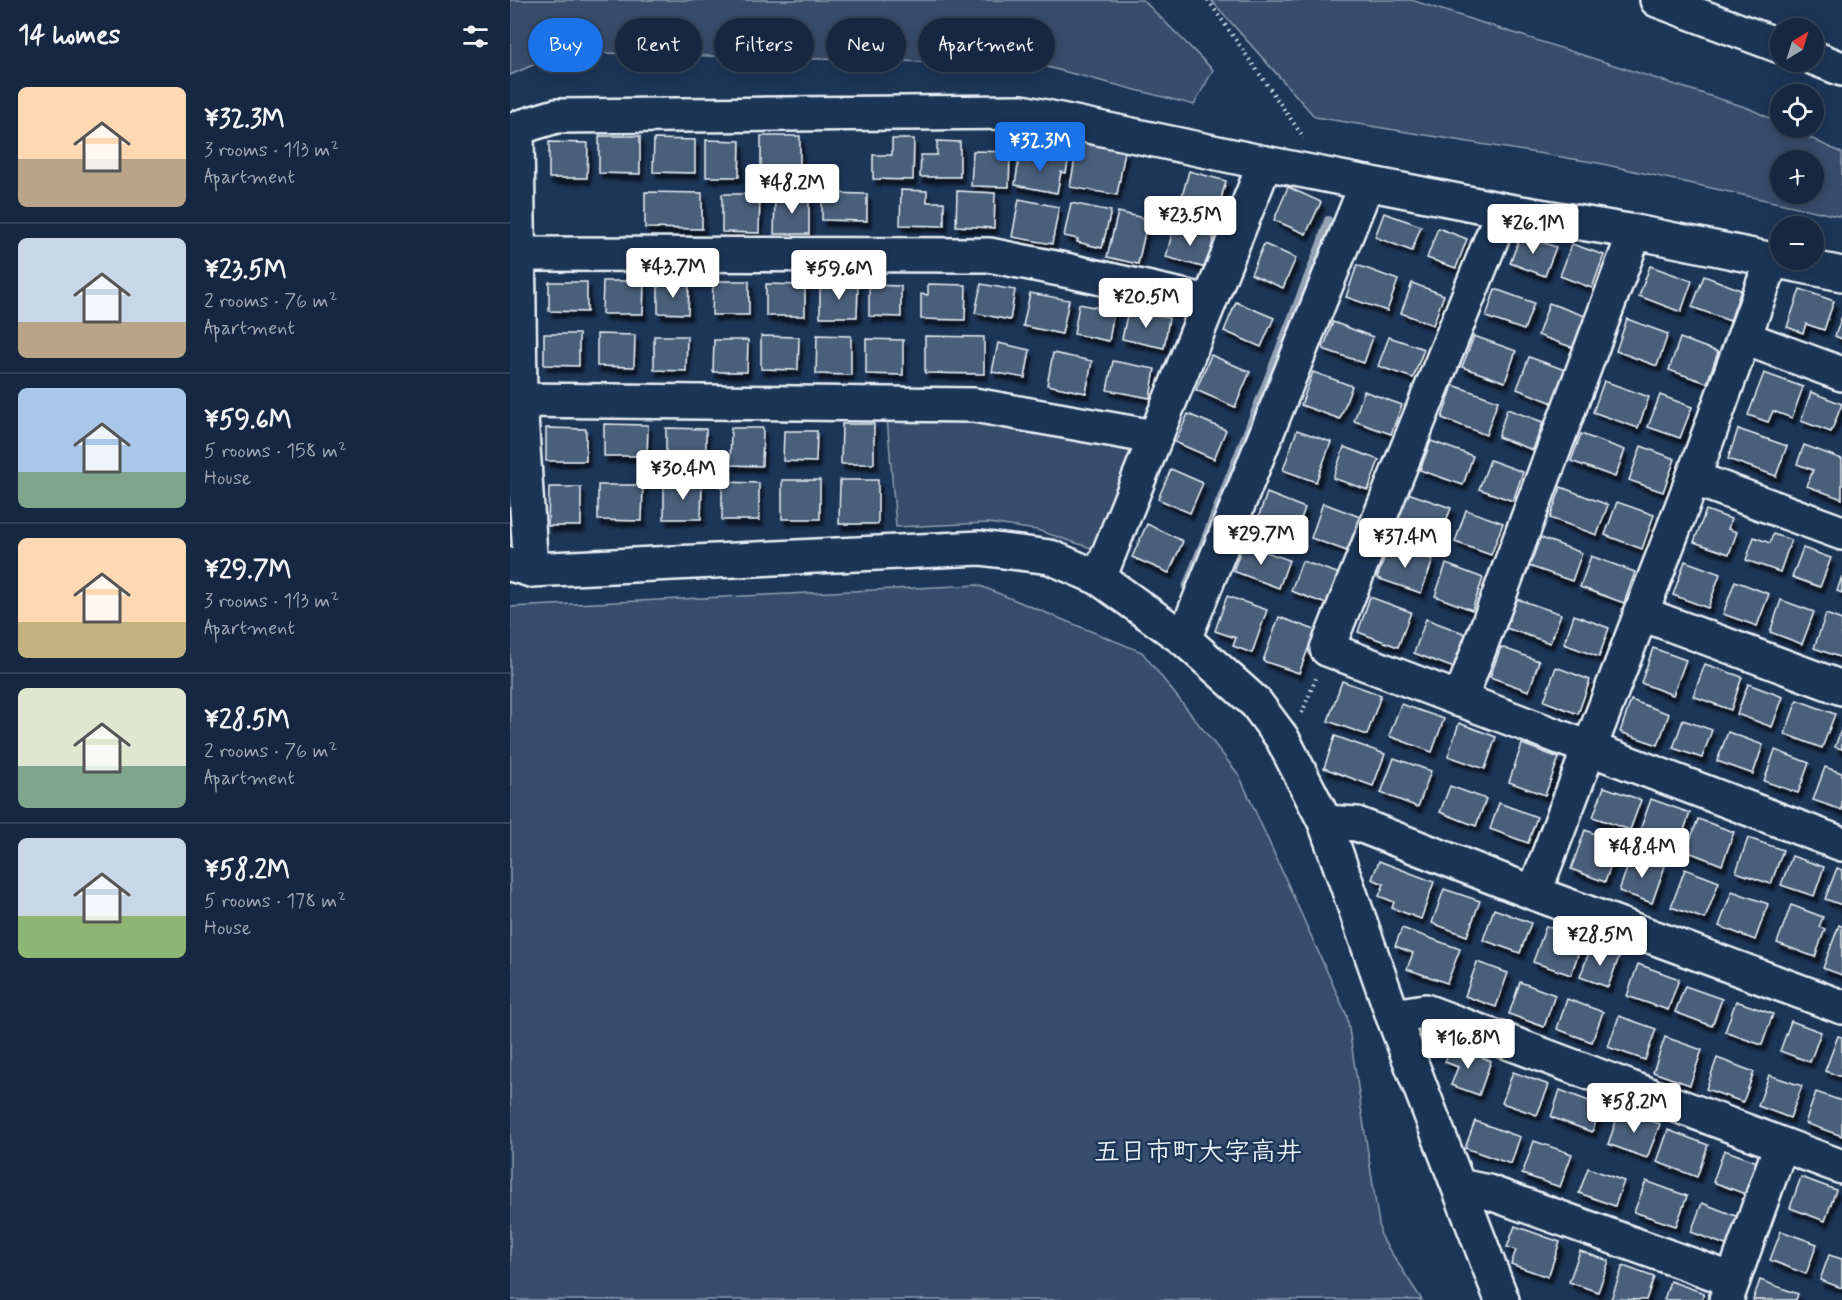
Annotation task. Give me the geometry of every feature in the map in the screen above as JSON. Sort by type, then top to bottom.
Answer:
[{"type":"street","points":[[1657,0],[1770,42]]},
{"type":"street","points":[[1824,62],[1842,69]]},
{"type":"street","points":[[1502,1300],[1394,1016],[1325,822],[1282,738],[1256,703],[1184,639],[1099,578],[1050,557],[980,548],[520,567],[515,395],[519,254],[514,130],[556,116],[1022,112],[1265,164],[1503,210],[1635,232],[1770,260]]},
{"type":"street","points":[[1099,578],[1265,164]]},
{"type":"street","points":[[1184,639],[1367,183]]},
{"type":"street","points":[[1503,210],[1327,649],[1842,844]]},
{"type":"street","points":[[1460,699],[1635,232]]},
{"type":"street","points":[[519,254],[989,255],[1209,302]]},
{"type":"street","points":[[1534,893],[1693,478],[1770,266]]},
{"type":"street","points":[[1822,270],[1842,274]]},
{"type":"street","points":[[1745,338],[1842,374]]},
{"type":"street","points":[[515,395],[974,405],[1154,437]]},
{"type":"street","points":[[1693,478],[1842,533]]},
{"type":"street","points":[[1640,613],[1842,688]]},
{"type":"street","points":[[1325,822],[1357,824],[1534,893],[1842,1007]]},
{"type":"street","points":[[1394,1016],[1425,1011],[1842,1167]]},
{"type":"street","points":[[1459,1186],[1488,1192],[1729,1290],[1781,1145]]},
{"type":"path","points":[[1208,0],[1314,153],[1320,174]]},
{"type":"path","points":[[1301,716],[1327,649]]},
{"type":"shaded area","points":[[510,0],[1143,0],[1213,70],[1194,105],[1055,69],[1055,18],[918,18],[918,62],[906,61],[906,18],[826,18],[826,59],[814,59],[814,18],[714,18],[714,56],[702,56],[702,18],[615,18],[615,53],[603,53],[603,18],[528,18],[528,67],[510,75]]},
{"type":"shaded area","points":[[1211,0],[1411,0],[1748,108],[1770,118],[1770,138],[1810,138],[1842,153],[1842,217],[1783,204],[1824,204],[1824,150],[1770,150],[1770,201],[1598,163],[1315,117]]},
{"type":"shaded area","points":[[970,416],[1126,446],[1135,457],[1106,544],[1091,548],[1037,530],[988,523],[896,527],[887,417]]},
{"type":"shaded area","points":[[978,585],[1142,652],[1239,775],[1347,1016],[1381,1237],[1422,1300],[510,1300],[510,607]]},
{"type":"building","points":[[599,136],[640,136],[640,174],[599,173]]},
{"type":"building","points":[[761,136],[800,136],[800,174],[761,174]]},
{"type":"building","points":[[654,139],[695,140],[695,173],[653,172]]},
{"type":"building","points":[[892,139],[914,139],[913,180],[873,179],[873,155],[892,155]]},
{"type":"building","points":[[706,140],[740,141],[739,177],[706,177]]},
{"type":"building","points":[[937,141],[960,142],[960,177],[920,177],[921,155],[937,155]]},
{"type":"building","points":[[549,142],[588,143],[587,178],[549,178]]},
{"type":"building","points":[[1078,142],[1125,151],[1117,195],[1070,187]]},
{"type":"building","points":[[973,151],[1010,152],[1009,187],[971,186]]},
{"type":"building","points":[[1020,153],[1068,162],[1066,173],[1061,172],[1057,193],[1015,185]]},
{"type":"building","points":[[1189,171],[1226,181],[1216,217],[1179,207]]},
{"type":"building","points":[[1288,187],[1321,202],[1306,234],[1274,220]]},
{"type":"building","points":[[901,190],[927,191],[927,202],[944,202],[944,226],[900,225]]},
{"type":"building","points":[[957,191],[995,193],[994,228],[956,226]]},
{"type":"building","points":[[645,192],[702,193],[702,229],[645,228]]},
{"type":"building","points":[[822,193],[867,194],[867,221],[822,220]]},
{"type":"building","points":[[722,194],[760,194],[759,233],[722,232]]},
{"type":"building","points":[[775,196],[809,197],[809,234],[774,234]]},
{"type":"building","points":[[1019,199],[1059,207],[1052,244],[1012,237]]},
{"type":"building","points":[[1071,203],[1111,211],[1102,248],[1077,242],[1078,239],[1064,236]]},
{"type":"building","points":[[1118,212],[1148,219],[1138,264],[1107,257]]},
{"type":"building","points":[[1384,213],[1421,226],[1412,251],[1375,237]]},
{"type":"building","points":[[1174,226],[1214,237],[1206,268],[1166,257]]},
{"type":"building","points":[[1438,228],[1467,239],[1456,268],[1427,258]]},
{"type":"building","points":[[1521,235],[1556,247],[1545,276],[1510,263]]},
{"type":"building","points":[[1264,244],[1296,258],[1283,288],[1251,274]]},
{"type":"building","points":[[1572,244],[1604,255],[1592,288],[1560,276]]},
{"type":"building","points":[[1357,265],[1398,280],[1387,311],[1346,297]]},
{"type":"building","points":[[1650,266],[1692,281],[1681,312],[1639,296]]},
{"type":"building","points":[[1704,276],[1741,290],[1730,321],[1692,307]]},
{"type":"building","points":[[603,281],[644,281],[643,314],[602,314]]},
{"type":"building","points":[[713,281],[749,281],[749,315],[712,315]]},
{"type":"building","points":[[549,282],[587,282],[587,312],[549,311]]},
{"type":"building","points":[[1412,283],[1444,295],[1433,325],[1401,313]]},
{"type":"building","points":[[658,284],[689,284],[688,314],[658,313]]},
{"type":"building","points":[[766,284],[805,285],[805,316],[766,316]]},
{"type":"building","points":[[820,284],[858,285],[857,317],[820,317]]},
{"type":"building","points":[[928,284],[966,285],[965,320],[921,319],[921,294],[928,295]]},
{"type":"building","points":[[981,284],[1015,290],[1010,320],[975,313]]},
{"type":"building","points":[[869,285],[901,286],[901,317],[869,316]]},
{"type":"building","points":[[1495,289],[1534,303],[1524,330],[1486,317]]},
{"type":"building","points":[[1800,289],[1834,301],[1824,330],[1806,324],[1803,333],[1787,327]]},
{"type":"building","points":[[1030,293],[1069,300],[1062,334],[1023,326]]},
{"type":"building","points":[[1236,302],[1274,318],[1261,347],[1224,331]]},
{"type":"building","points":[[1549,303],[1585,316],[1574,348],[1538,335]]},
{"type":"building","points":[[1079,304],[1114,311],[1109,341],[1074,334]]},
{"type":"building","points":[[1128,310],[1169,318],[1164,348],[1122,339]]},
{"type":"building","points":[[1842,316],[1842,339],[1835,336]]},
{"type":"building","points":[[1627,319],[1668,334],[1657,366],[1616,351]]},
{"type":"building","points":[[1333,322],[1373,337],[1364,363],[1323,349]]},
{"type":"building","points":[[544,334],[579,334],[579,366],[544,365]]},
{"type":"building","points":[[597,334],[635,335],[634,367],[597,366]]},
{"type":"building","points":[[817,335],[851,336],[851,375],[816,374]]},
{"type":"building","points":[[654,336],[687,336],[686,371],[654,370]]},
{"type":"building","points":[[761,336],[799,337],[798,370],[761,369]]},
{"type":"building","points":[[925,336],[984,337],[984,374],[925,373]]},
{"type":"building","points":[[1474,336],[1516,351],[1505,382],[1462,367]]},
{"type":"building","points":[[1389,337],[1424,349],[1413,378],[1378,366]]},
{"type":"building","points":[[1680,338],[1718,352],[1707,383],[1669,370]]},
{"type":"building","points":[[866,339],[903,340],[903,375],[866,374]]},
{"type":"building","points":[[714,340],[748,340],[747,372],[713,372]]},
{"type":"building","points":[[998,343],[1030,350],[1025,378],[992,372]]},
{"type":"building","points":[[1053,353],[1092,361],[1086,393],[1047,385]]},
{"type":"building","points":[[1211,355],[1250,372],[1235,407],[1196,390]]},
{"type":"building","points":[[1529,357],[1565,370],[1553,403],[1517,389]]},
{"type":"building","points":[[1113,361],[1155,369],[1150,398],[1107,390]]},
{"type":"building","points":[[1313,372],[1352,386],[1340,419],[1301,405]]},
{"type":"building","points":[[1764,373],[1803,387],[1792,418],[1773,411],[1768,422],[1748,415]]},
{"type":"building","points":[[1604,381],[1649,397],[1638,428],[1593,412]]},
{"type":"building","points":[[1453,385],[1498,401],[1486,435],[1442,418]]},
{"type":"building","points":[[1364,391],[1402,405],[1391,434],[1354,421]]},
{"type":"building","points":[[1811,392],[1842,404],[1831,432],[1801,421]]},
{"type":"building","points":[[1660,395],[1692,407],[1680,438],[1648,427]]},
{"type":"building","points":[[1507,409],[1543,422],[1533,450],[1498,437]]},
{"type":"building","points":[[1188,414],[1226,430],[1214,459],[1175,442]]},
{"type":"building","points":[[604,424],[648,425],[647,456],[604,456]]},
{"type":"building","points":[[842,424],[874,424],[874,464],[841,464]]},
{"type":"building","points":[[546,428],[586,429],[586,461],[546,461]]},
{"type":"building","points":[[666,428],[706,429],[706,458],[666,458]]},
{"type":"building","points":[[731,428],[763,428],[762,466],[730,465]]},
{"type":"building","points":[[1738,429],[1787,446],[1776,476],[1728,459]]},
{"type":"building","points":[[1297,430],[1331,442],[1316,482],[1283,470]]},
{"type":"building","points":[[784,431],[817,431],[816,462],[783,461]]},
{"type":"building","points":[[1581,434],[1625,450],[1615,477],[1571,461]]},
{"type":"building","points":[[1431,441],[1473,456],[1463,485],[1420,470]]},
{"type":"building","points":[[1804,445],[1842,459],[1842,499],[1807,486],[1813,470],[1797,464]]},
{"type":"building","points":[[1641,446],[1675,459],[1663,492],[1629,480]]},
{"type":"building","points":[[1344,447],[1379,460],[1368,490],[1333,478]]},
{"type":"building","points":[[1490,460],[1523,472],[1513,501],[1479,489]]},
{"type":"building","points":[[1171,469],[1203,483],[1190,513],[1158,499]]},
{"type":"building","points":[[782,480],[820,480],[820,519],[782,519]]},
{"type":"building","points":[[840,480],[878,480],[878,524],[839,524]]},
{"type":"building","points":[[722,482],[759,483],[759,520],[722,520]]},
{"type":"building","points":[[664,483],[702,484],[701,519],[664,519]]},
{"type":"building","points":[[598,485],[643,485],[642,521],[598,520]]},
{"type":"building","points":[[549,487],[581,487],[581,526],[548,526]]},
{"type":"building","points":[[1561,487],[1608,505],[1597,535],[1550,518]]},
{"type":"building","points":[[1267,493],[1305,508],[1296,532],[1258,518]]},
{"type":"building","points":[[1408,493],[1451,508],[1439,540],[1396,524]]},
{"type":"building","points":[[1617,502],[1654,515],[1642,549],[1605,535]]},
{"type":"building","points":[[1323,503],[1360,517],[1347,551],[1311,538]]},
{"type":"building","points":[[1466,510],[1503,523],[1491,555],[1455,542]]},
{"type":"building","points":[[1706,510],[1731,519],[1728,529],[1737,532],[1729,554],[1694,542]]},
{"type":"building","points":[[1147,524],[1183,541],[1169,573],[1132,557]]},
{"type":"building","points":[[1773,534],[1791,540],[1780,572],[1746,560],[1754,537],[1770,543]]},
{"type":"building","points":[[1539,537],[1582,553],[1572,581],[1529,566]]},
{"type":"building","points":[[1243,544],[1289,560],[1279,588],[1233,571]]},
{"type":"building","points":[[1389,545],[1433,560],[1421,593],[1377,578]]},
{"type":"building","points":[[1803,548],[1831,558],[1820,587],[1792,577]]},
{"type":"building","points":[[1591,556],[1635,572],[1624,603],[1580,587]]},
{"type":"building","points":[[1302,561],[1340,574],[1329,605],[1291,591]]},
{"type":"building","points":[[1685,561],[1720,574],[1708,608],[1673,595]]},
{"type":"building","points":[[1446,564],[1483,578],[1472,610],[1435,596]]},
{"type":"building","points":[[1842,576],[1842,593],[1837,591]]},
{"type":"building","points":[[1735,581],[1769,594],[1757,626],[1723,614]]},
{"type":"building","points":[[1227,596],[1267,610],[1252,653],[1233,646],[1236,638],[1215,631]]},
{"type":"building","points":[[1370,597],[1411,612],[1398,647],[1358,632]]},
{"type":"building","points":[[1517,599],[1561,614],[1550,643],[1506,628]]},
{"type":"building","points":[[1781,600],[1814,612],[1802,644],[1770,632]]},
{"type":"building","points":[[1826,614],[1842,620],[1842,658],[1814,648]]},
{"type":"building","points":[[1574,615],[1609,628],[1599,657],[1564,644]]},
{"type":"building","points":[[1279,617],[1315,630],[1299,673],[1263,661]]},
{"type":"building","points":[[1426,619],[1466,634],[1454,668],[1414,653]]},
{"type":"building","points":[[1501,647],[1539,661],[1529,691],[1490,677]]},
{"type":"building","points":[[1653,648],[1686,660],[1673,695],[1641,683]]},
{"type":"building","points":[[1705,664],[1742,677],[1731,710],[1693,696]]},
{"type":"building","points":[[1556,667],[1590,680],[1578,714],[1544,701]]},
{"type":"building","points":[[1342,681],[1381,695],[1367,735],[1328,721]]},
{"type":"building","points":[[1748,684],[1783,697],[1772,727],[1737,714]]},
{"type":"building","points":[[1631,700],[1669,714],[1658,745],[1620,732]]},
{"type":"building","points":[[1797,700],[1835,714],[1822,748],[1785,734]]},
{"type":"building","points":[[1401,704],[1444,719],[1432,752],[1389,736]]},
{"type":"building","points":[[1683,720],[1712,730],[1702,758],[1673,748]]},
{"type":"building","points":[[1459,723],[1496,737],[1485,769],[1448,756]]},
{"type":"building","points":[[1842,727],[1842,749],[1835,747]]},
{"type":"building","points":[[1728,732],[1763,745],[1753,774],[1717,761]]},
{"type":"building","points":[[1335,736],[1385,754],[1373,786],[1324,768]]},
{"type":"building","points":[[1522,744],[1559,758],[1545,795],[1509,782]]},
{"type":"building","points":[[1775,750],[1809,763],[1798,793],[1764,781]]},
{"type":"building","points":[[1394,758],[1431,771],[1418,807],[1381,793]]},
{"type":"building","points":[[1825,767],[1842,773],[1842,810],[1813,800]]},
{"type":"building","points":[[1450,786],[1486,799],[1476,826],[1440,812]]},
{"type":"building","points":[[1604,787],[1641,800],[1630,830],[1593,817]]},
{"type":"building","points":[[1651,799],[1690,813],[1678,847],[1639,833]]},
{"type":"building","points":[[1499,803],[1537,817],[1528,843],[1490,829]]},
{"type":"building","points":[[1698,819],[1734,832],[1722,865],[1686,851]]},
{"type":"building","points":[[1585,830],[1619,843],[1605,882],[1571,869]]},
{"type":"building","points":[[1748,838],[1783,850],[1771,884],[1736,872]]},
{"type":"building","points":[[1632,854],[1665,866],[1652,903],[1619,891]]},
{"type":"building","points":[[1792,856],[1824,867],[1814,896],[1781,885]]},
{"type":"building","points":[[1379,861],[1434,882],[1421,919],[1392,908],[1394,902],[1379,896],[1384,884],[1372,879]]},
{"type":"building","points":[[1837,868],[1842,870],[1842,905],[1825,899]]},
{"type":"building","points":[[1685,869],[1719,882],[1705,919],[1671,907]]},
{"type":"building","points":[[1444,889],[1480,901],[1467,936],[1432,923]]},
{"type":"building","points":[[1732,891],[1768,904],[1755,940],[1719,926]]},
{"type":"building","points":[[1791,905],[1823,917],[1819,927],[1825,929],[1815,957],[1777,943]]},
{"type":"building","points":[[1494,909],[1531,923],[1520,953],[1483,940]]},
{"type":"building","points":[[1839,925],[1842,926],[1842,975],[1823,968]]},
{"type":"building","points":[[1546,926],[1583,940],[1571,975],[1533,962]]},
{"type":"building","points":[[1402,928],[1460,949],[1447,983],[1407,969],[1413,953],[1395,946]]},
{"type":"building","points":[[1591,947],[1619,957],[1608,987],[1580,977]]},
{"type":"building","points":[[1477,962],[1508,973],[1496,1007],[1465,996]]},
{"type":"building","points":[[1638,964],[1679,979],[1668,1010],[1627,996]]},
{"type":"building","points":[[1520,982],[1555,995],[1544,1027],[1509,1014]]},
{"type":"building","points":[[1685,986],[1722,999],[1712,1026],[1675,1012]]},
{"type":"building","points":[[1567,999],[1603,1012],[1592,1042],[1557,1029]]},
{"type":"building","points":[[1736,1001],[1773,1014],[1762,1045],[1725,1032]]},
{"type":"building","points":[[1619,1016],[1656,1029],[1645,1060],[1608,1047]]},
{"type":"building","points":[[1791,1021],[1821,1032],[1810,1062],[1780,1051]]},
{"type":"building","points":[[1838,1036],[1842,1037],[1842,1077],[1825,1071]]},
{"type":"building","points":[[1665,1037],[1702,1050],[1690,1085],[1653,1072]]},
{"type":"building","points":[[1451,1046],[1491,1061],[1479,1095],[1451,1085],[1458,1067],[1445,1062]]},
{"type":"building","points":[[1717,1058],[1754,1072],[1743,1102],[1706,1089]]},
{"type":"building","points":[[1513,1072],[1549,1085],[1537,1115],[1502,1103]]},
{"type":"building","points":[[1769,1075],[1802,1086],[1790,1118],[1758,1106]]},
{"type":"building","points":[[1560,1090],[1602,1106],[1592,1132],[1551,1117]]},
{"type":"building","points":[[1816,1092],[1842,1101],[1842,1136],[1805,1123]]},
{"type":"building","points":[[1620,1110],[1660,1124],[1647,1158],[1608,1144]]},
{"type":"building","points":[[1475,1121],[1520,1137],[1511,1164],[1465,1148]]},
{"type":"building","points":[[1668,1130],[1708,1145],[1697,1177],[1657,1162]]},
{"type":"building","points":[[1534,1141],[1572,1154],[1560,1187],[1522,1174]]},
{"type":"building","points":[[1724,1150],[1760,1163],[1748,1195],[1713,1182]]},
{"type":"building","points":[[1588,1168],[1624,1181],[1615,1206],[1579,1193]]},
{"type":"building","points":[[1801,1177],[1836,1190],[1825,1221],[1790,1208]]},
{"type":"building","points":[[1646,1181],[1687,1196],[1676,1226],[1634,1212]]},
{"type":"building","points":[[1702,1203],[1741,1218],[1731,1247],[1691,1232]]},
{"type":"building","points":[[1515,1226],[1560,1242],[1548,1277],[1511,1264],[1516,1250],[1507,1247]]},
{"type":"building","points":[[1781,1231],[1817,1244],[1806,1274],[1770,1260]]},
{"type":"building","points":[[1580,1251],[1609,1261],[1598,1292],[1569,1282]]},
{"type":"building","points":[[1829,1255],[1842,1259],[1842,1288],[1820,1280]]},
{"type":"building","points":[[1623,1266],[1654,1277],[1646,1300],[1611,1299]]},
{"type":"building","points":[[1760,1280],[1798,1294],[1796,1300],[1753,1300]]},
{"type":"building","points":[[1670,1281],[1704,1293],[1702,1300],[1664,1300]]},
{"type":"waterway","points":[[1186,587],[1328,220]]},
{"type":"district","name":"五日市町大字高井","points":[[1198,1151]]}]
